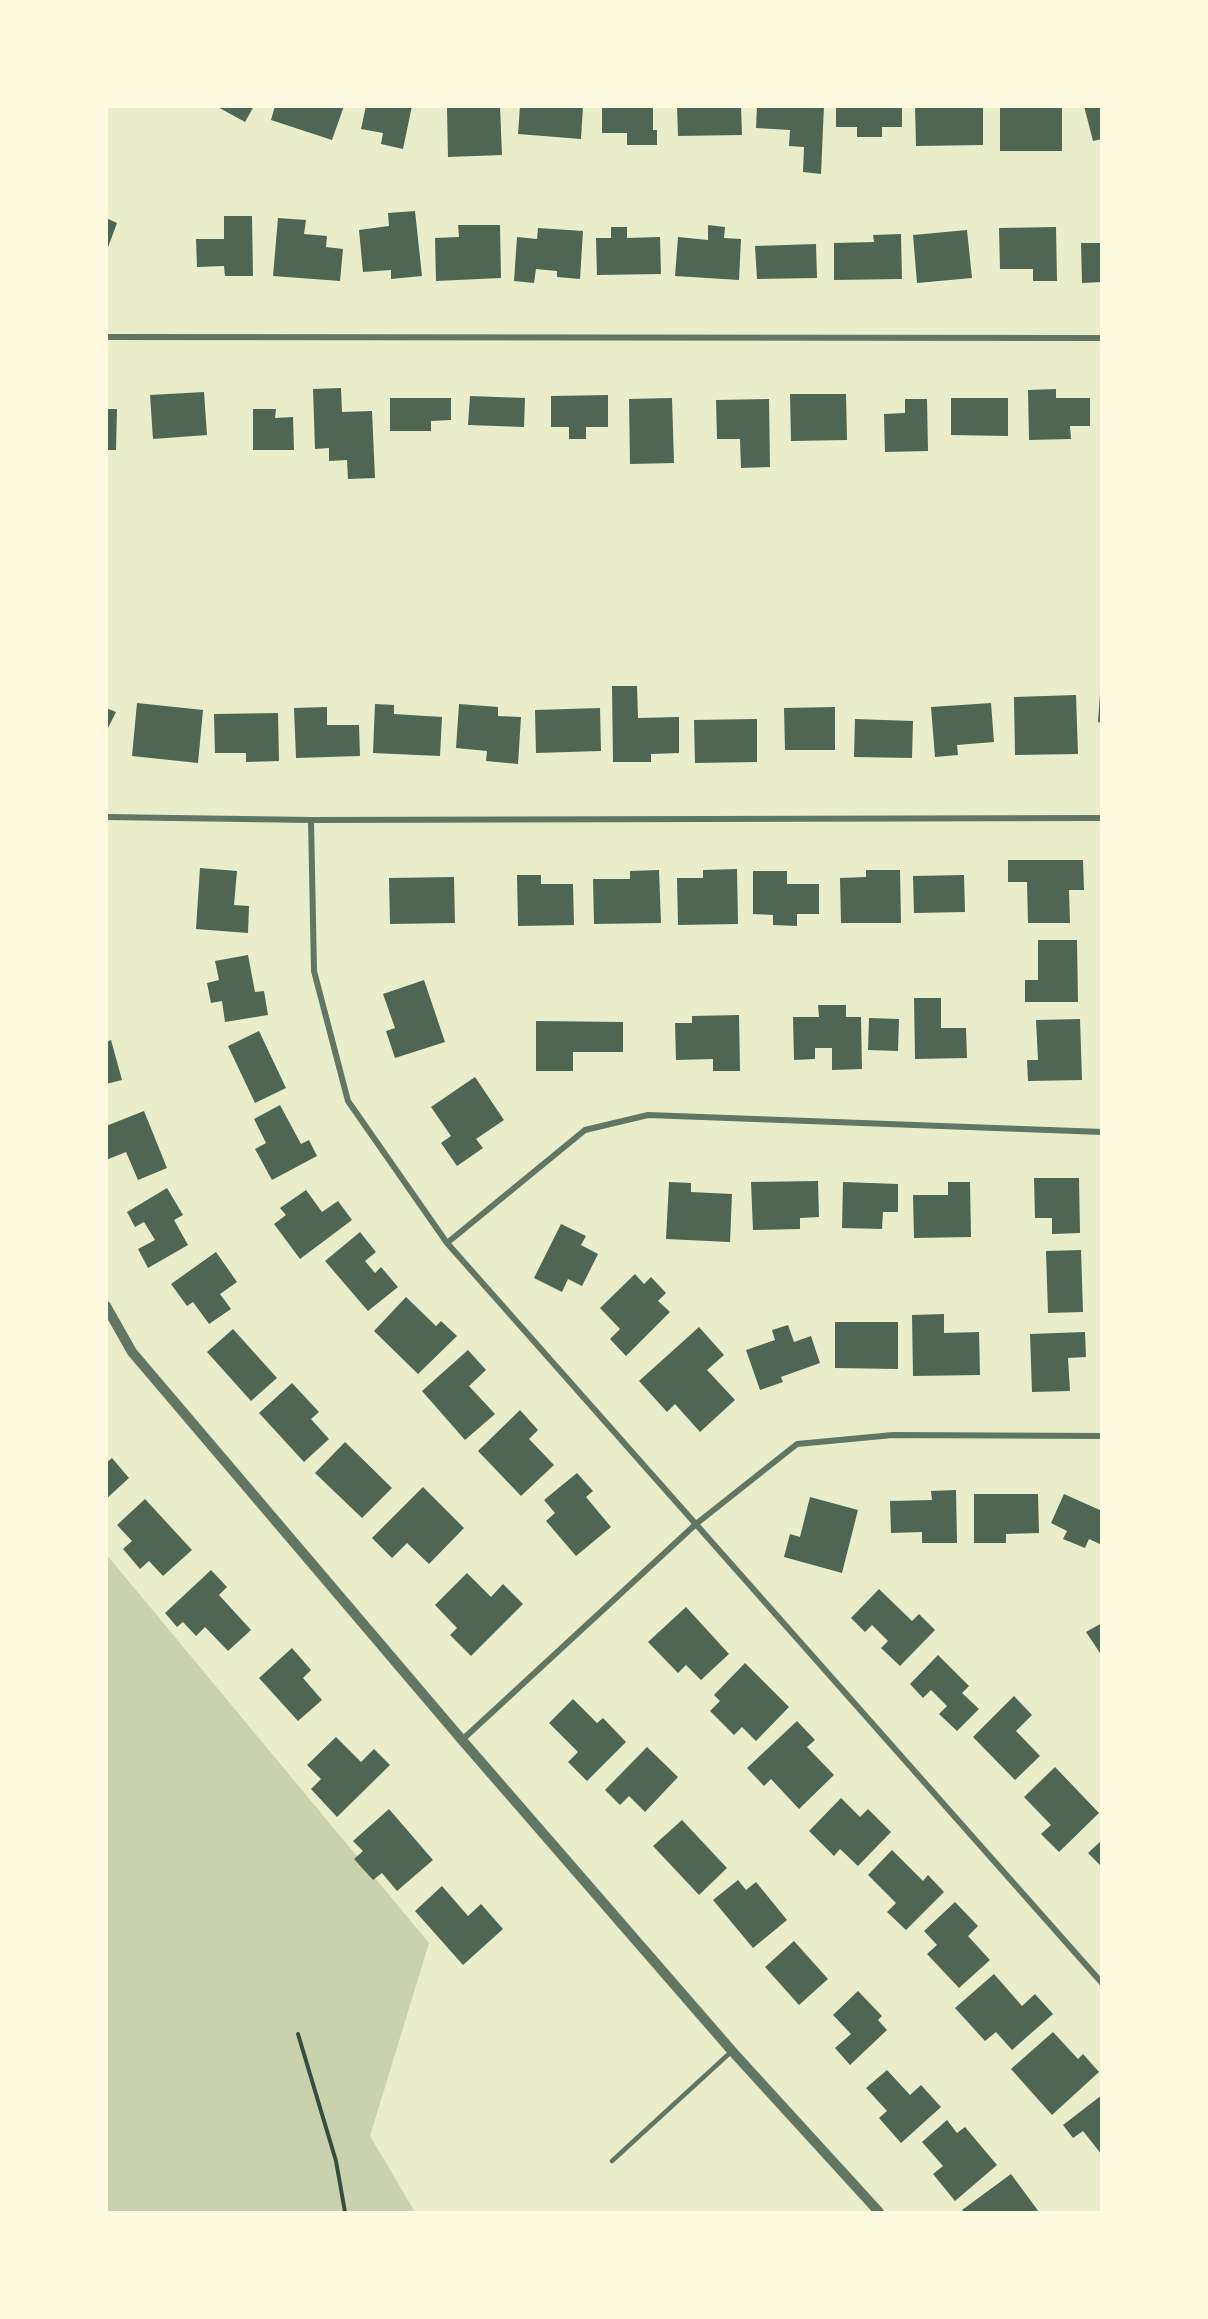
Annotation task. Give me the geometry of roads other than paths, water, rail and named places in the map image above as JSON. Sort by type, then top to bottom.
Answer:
[{"type":"street","points":[[106,337],[1101,338]]},
{"type":"street","points":[[106,817],[311,820],[1101,818]]},
{"type":"street","points":[[311,820],[314,971],[348,1101],[447,1243],[1101,1983]]},
{"type":"street","points":[[447,1243],[585,1130],[648,1115],[1101,1132]]},
{"type":"street","points":[[106,1306],[132,1352],[462,1740],[732,2051],[879,2212]]},
{"type":"street","points":[[462,1740],[696,1524],[797,1444],[893,1435],[1101,1436]]},
{"type":"lane","points":[[612,2161],[732,2051]]}]
